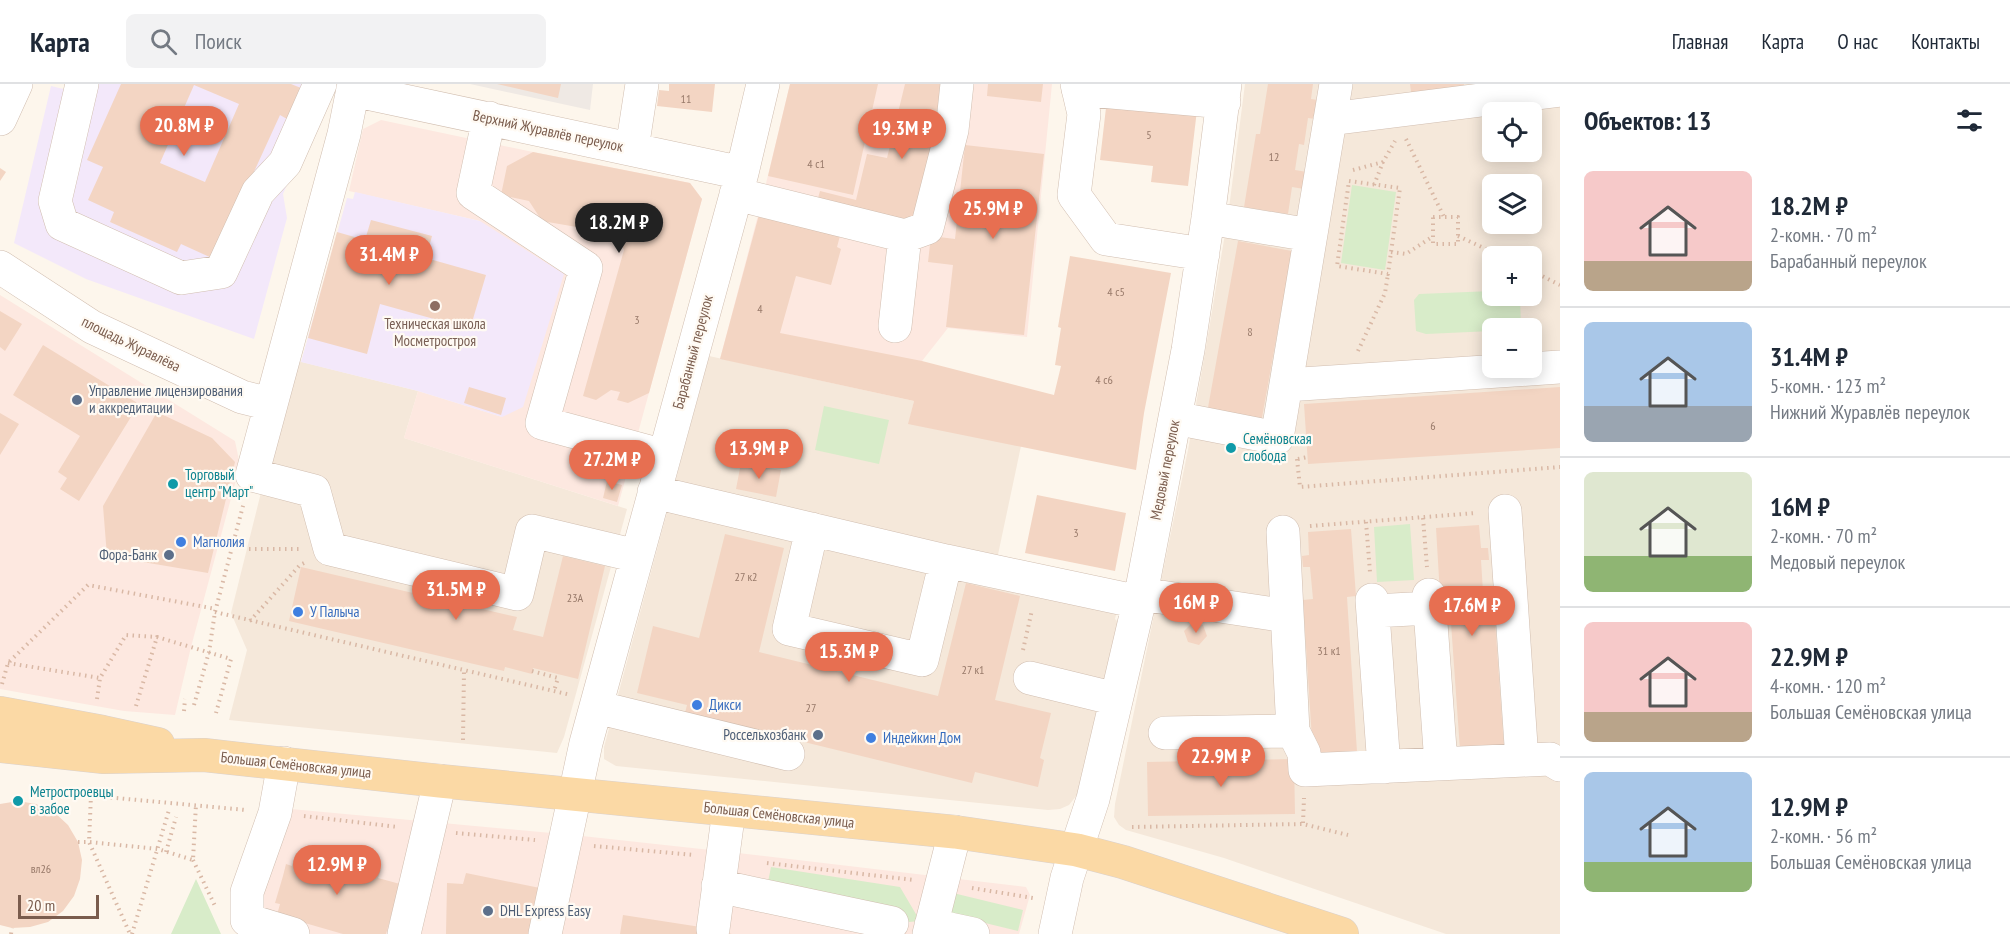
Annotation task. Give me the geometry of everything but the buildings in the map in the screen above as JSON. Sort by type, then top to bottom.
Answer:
[{"type":"main road","name":"Большая Семёновская улица","points":[[1,699],[103,732],[204,755],[955,832],[1077,850],[1123,862],[1342,934]]},
{"type":"main road","name":"Большая Семёновская улица","points":[[0,746],[104,758],[204,755]]},
{"type":"street","points":[[0,119],[16,84]]},
{"type":"street","points":[[82,84],[55,201],[62,224],[181,278],[221,272],[258,192],[285,163],[320,84]]},
{"type":"street","points":[[632,149],[642,84]]},
{"type":"street","name":"Барабанный переулок","points":[[545,934],[575,794],[585,701],[637,556],[739,183],[763,84]]},
{"type":"street","points":[[896,326],[905,236],[927,228],[952,130],[957,84]]},
{"type":"street","points":[[1175,418],[1277,438],[1336,84]]},
{"type":"street","points":[[1203,254],[1106,239],[1074,195],[1084,114],[1077,86],[1224,93]]},
{"type":"street","points":[[354,87],[344,134],[252,475],[314,491],[317,549],[517,594],[532,531],[637,556]]},
{"type":"street","name":"Верхний Журавлёв переулок","points":[[354,87],[632,149],[905,236]]},
{"type":"street","points":[[1330,119],[1406,118],[1560,90]]},
{"type":"street","name":"Медовый переулок","points":[[1055,934],[1060,901],[1094,799],[1140,598],[1175,418],[1203,254],[1224,93]]},
{"type":"street","points":[[489,118],[473,193],[586,268],[542,423],[664,456]]},
{"type":"street","points":[[1208,218],[1310,235]]},
{"type":"street","name":"площадь Журавлёва","points":[[0,267],[92,327],[242,397],[270,404]]},
{"type":"street","points":[[1286,385],[1560,367]]},
{"type":"street","points":[[654,492],[946,561],[1140,598],[1287,616]]},
{"type":"street","points":[[1505,511],[1522,760]]},
{"type":"street","points":[[812,529],[789,629],[922,660],[946,561]]},
{"type":"street","points":[[1283,532],[1293,731],[1304,753],[1305,770],[1550,759],[1560,765]]},
{"type":"street","points":[[1384,766],[1373,606],[1429,602],[1441,764]]},
{"type":"street","points":[[1030,678],[1116,699]]},
{"type":"street","points":[[585,701],[788,754]]},
{"type":"street","points":[[1165,733],[1293,731]]},
{"type":"street","points":[[284,763],[275,813],[247,892],[247,920],[293,934]]},
{"type":"street","points":[[405,932],[440,781]]},
{"type":"street","points":[[712,929],[729,810]]},
{"type":"street","points":[[955,832],[930,930],[973,934]]},
{"type":"street","points":[[718,886],[892,923]]},
{"type":"path","points":[[1374,185],[1406,118]]},
{"type":"path","points":[[1406,118],[1444,217]]},
{"type":"path","points":[[1320,178],[1383,162]]},
{"type":"path","points":[[1344,381],[1385,293],[1388,274],[1400,188],[1349,181],[1337,266],[1388,274]]},
{"type":"path","points":[[1433,217],[1444,217],[1458,217],[1458,244],[1433,244],[1433,217]]},
{"type":"path","points":[[1458,236],[1482,247]]},
{"type":"path","points":[[1391,252],[1406,254],[1433,237]]},
{"type":"path","points":[[1542,276],[1560,285]]},
{"type":"path","points":[[1277,438],[1297,453],[1300,487],[1560,467]]},
{"type":"path","points":[[194,705],[209,652],[215,610],[252,475]]},
{"type":"path","points":[[1283,532],[1306,526],[1505,511]]},
{"type":"path","points":[[1423,518],[1425,537]]},
{"type":"path","points":[[1366,522],[1369,561]]},
{"type":"path","points":[[249,549],[317,549]]},
{"type":"path","points":[[250,621],[317,549]]},
{"type":"path","points":[[1,699],[8,663],[88,585],[215,610],[250,621],[554,691],[585,701]]},
{"type":"path","points":[[97,699],[100,678],[126,635],[157,637],[231,659],[216,713]]},
{"type":"path","points":[[136,706],[157,637]]},
{"type":"path","points":[[8,663],[100,678]]},
{"type":"path","points":[[463,740],[464,670]]},
{"type":"path","points":[[532,671],[558,678],[554,691]]},
{"type":"path","points":[[184,711],[185,699]]},
{"type":"path","points":[[91,795],[88,842],[131,934]]},
{"type":"path","points":[[196,804],[193,860],[219,913]]},
{"type":"path","points":[[131,934],[169,810]]},
{"type":"path","points":[[166,852],[176,817]]},
{"type":"path","points":[[1132,827],[1303,824],[1348,836]]},
{"type":"path","points":[[78,842],[158,849],[193,860]]},
{"type":"path","points":[[11,934],[12,928]]},
{"type":"shaded area","points":[[74,84],[313,84],[311,129],[283,194],[287,218],[254,339],[86,279],[14,243],[51,86],[72,91]]},
{"type":"shaded area","points":[[470,84],[593,84],[590,110]]},
{"type":"shaded area","points":[[790,84],[1052,84],[1027,337],[948,328],[922,361],[720,359]]},
{"type":"shaded area","points":[[1245,84],[1560,84],[1560,934],[1446,934],[1224,858],[1126,830],[1119,825],[1114,817],[1115,804],[1188,450],[1228,216]]},
{"type":"shaded area","points":[[381,120],[690,183],[702,199],[618,506],[404,438],[418,391],[502,417],[480,221],[349,191],[363,129]]},
{"type":"shaded area","name":"Техническая школа Мосметростроя","points":[[355,192],[480,221],[564,274],[523,407],[502,417],[418,391],[301,362],[347,198],[353,199]]},
{"type":"shaded area","points":[[0,295],[235,441],[240,465],[175,715],[124,711],[0,689]]},
{"type":"shaded area","points":[[709,356],[914,401],[909,423],[1021,446],[996,564],[1122,590],[1115,619],[1120,624],[1077,795],[1069,805],[1060,809],[1048,810],[616,766],[604,759],[604,747]]},
{"type":"shaded area","points":[[294,360],[418,391],[404,438],[627,509],[564,737],[557,753],[229,720],[247,650],[231,613]]},
{"type":"shaded area","points":[[291,809],[738,853],[1026,887],[1030,895],[1019,934],[249,934]]},
{"type":"green space","points":[[1352,185],[1396,192],[1385,270],[1341,263]]},
{"type":"green space","points":[[1482,291],[1482,306],[1520,306],[1521,318],[1482,318],[1482,331],[1426,334],[1416,331],[1414,300],[1419,294]]},
{"type":"green space","points":[[824,406],[889,420],[879,464],[815,450]]},
{"type":"green space","points":[[1410,524],[1414,580],[1377,582],[1374,527]]},
{"type":"green space","points":[[771,867],[900,887],[920,921],[909,922],[768,882]]},
{"type":"green space","points":[[196,879],[221,934],[171,934]]},
{"type":"green space","points":[[953,893],[1023,910],[1018,931],[948,914]]},
{"type":"place","name":"Техническая школа Мосметростроя","points":[[435,306]]},
{"type":"place","name":"Управление лицензирования и аккредитации","points":[[77,400]]},
{"type":"place","name":"Семёновская слобода","points":[[1231,448]]},
{"type":"place","name":"Торговый центр \"Март\"","points":[[173,484]]},
{"type":"place","name":"Магнолия","points":[[181,542]]},
{"type":"place","name":"Фора-Банк","points":[[169,555]]},
{"type":"place","name":"У Палыча","points":[[298,612]]},
{"type":"place","name":"Дикси","points":[[697,705]]},
{"type":"place","name":"Россельхозбанк","points":[[818,735]]},
{"type":"place","name":"Индейкин Дом","points":[[871,738]]},
{"type":"place","name":"Метростроевцы в забое","points":[[18,801]]},
{"type":"place","name":"DHL Express Easy","points":[[488,911]]}]
